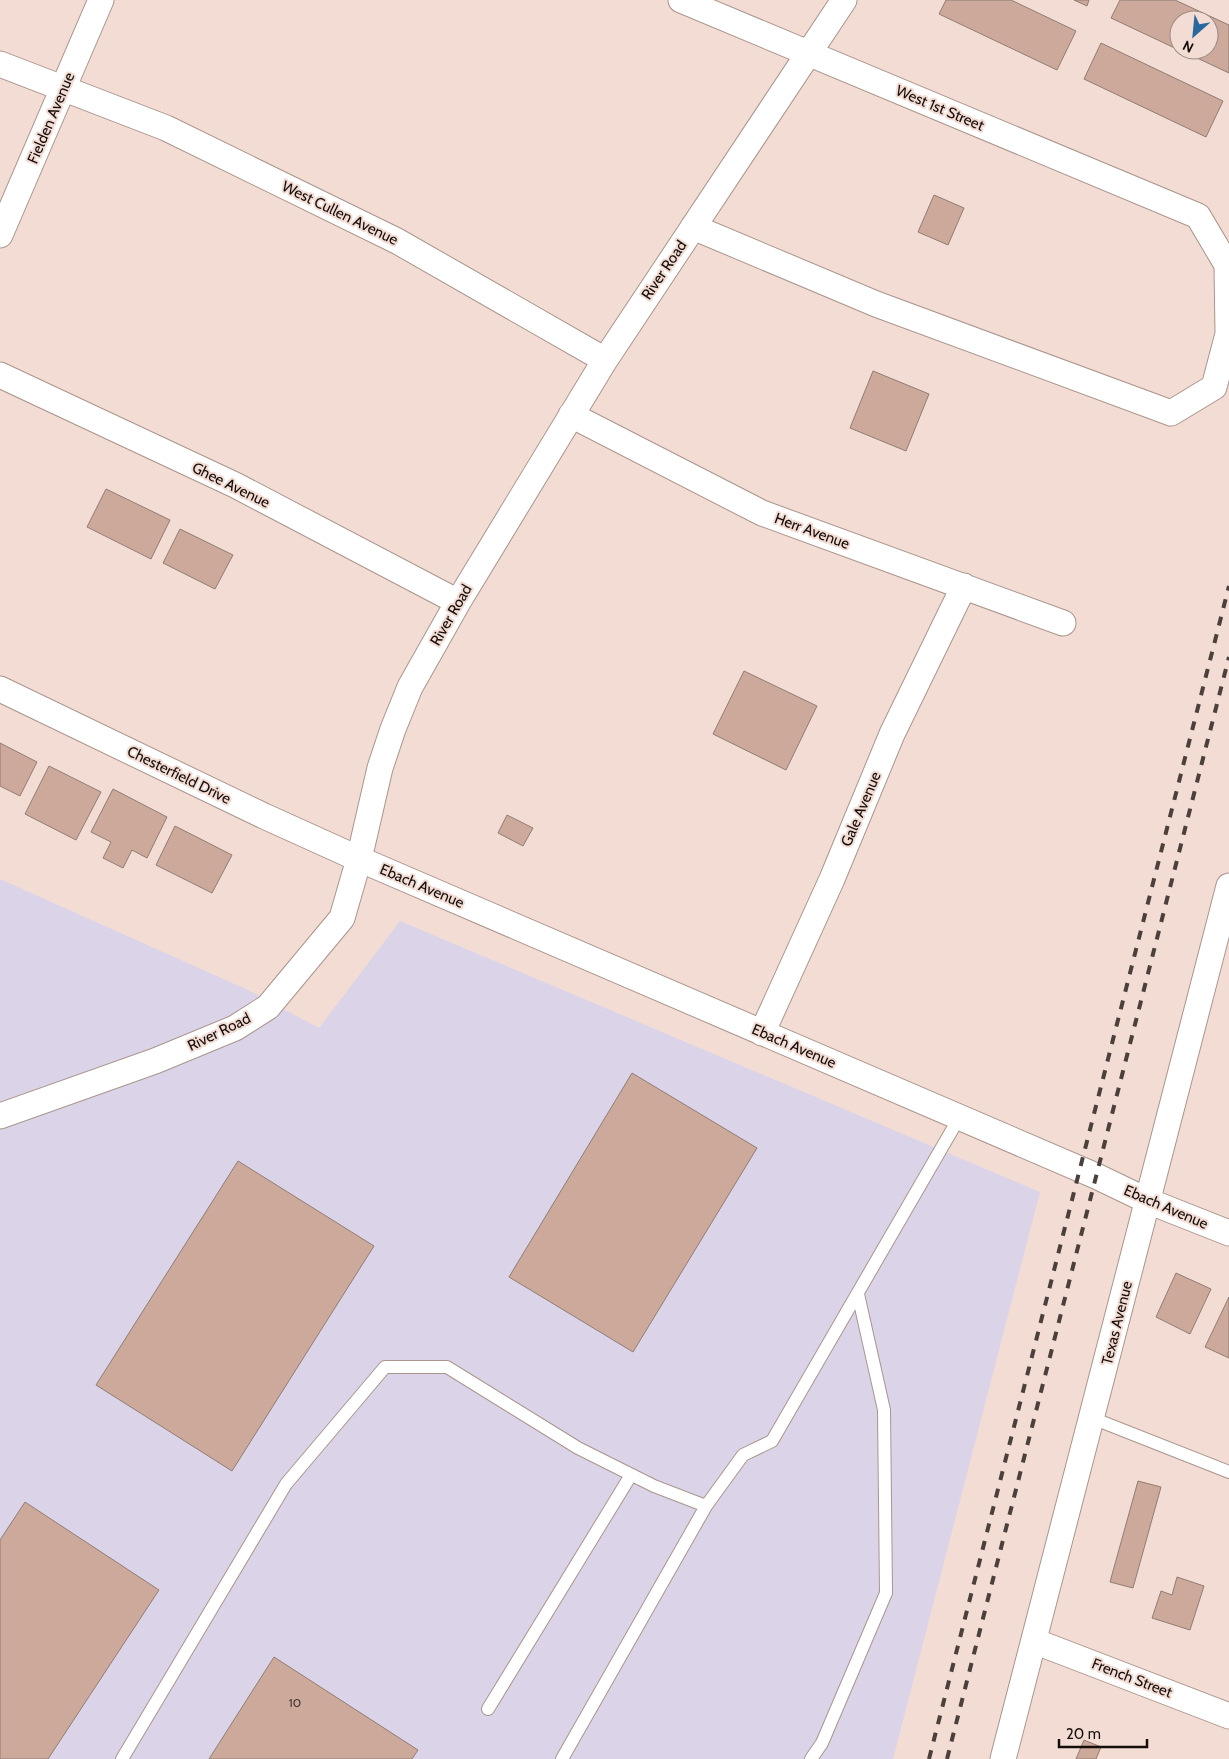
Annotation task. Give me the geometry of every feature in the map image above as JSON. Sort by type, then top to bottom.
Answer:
[{"type":"street","name":"Fielden Avenue","points":[[0,235],[101,0]]},
{"type":"street","name":"West 1st Street","points":[[681,0],[1198,216],[1227,265],[1228,334],[1214,387],[1170,413],[876,304],[692,227]]},
{"type":"street","name":"River Road","points":[[0,1116],[155,1061],[235,1028],[268,1007],[342,918],[359,859],[380,768],[410,687],[458,602],[605,360],[844,0]]},
{"type":"street","name":"West Cullen Avenue","points":[[0,64],[166,128],[397,242],[605,360]]},
{"type":"street","name":"Ghee Avenue","points":[[0,375],[234,485],[458,602]]},
{"type":"street","name":"Herr Avenue","points":[[571,415],[762,513],[1064,624]]},
{"type":"street","name":"Gale Avenue","points":[[762,1032],[832,879],[892,734],[964,586]]},
{"type":"street","name":"Chesterfield Drive","points":[[0,689],[264,816],[359,859]]},
{"type":"street","name":"Ebach Avenue","points":[[359,859],[1148,1200],[1229,1233]]},
{"type":"street","name":"Texas Avenue","points":[[1003,1759],[1229,886]]},
{"type":"street","name":"French Street","points":[[1034,1641],[1229,1716]]},
{"type":"lane","points":[[566,1758],[706,1506],[743,1455],[772,1441],[959,1118]]},
{"type":"lane","points":[[812,1759],[822,1742],[886,1592],[884,1410],[858,1294]]},
{"type":"lane","points":[[122,1759],[286,1484],[385,1367],[447,1367],[578,1448],[654,1486],[706,1506]]},
{"type":"lane","points":[[1092,1418],[1229,1472]]},
{"type":"lane","points":[[488,1709],[631,1475]]},
{"type":"shaded area","points":[[0,879],[248,990],[319,1028],[400,921],[1040,1192],[893,1759],[0,1759]]},
{"type":"building","points":[[946,0],[1011,0],[1076,31],[1057,70],[939,14]]},
{"type":"building","points":[[1074,0],[1089,0],[1087,6]]},
{"type":"building","points":[[1120,0],[1175,0],[1197,10],[1169,10],[1169,45],[1111,18]]},
{"type":"building","points":[[1219,20],[1229,25],[1229,73],[1201,60],[1219,60]]},
{"type":"building","points":[[1101,43],[1223,101],[1206,137],[1084,79]]},
{"type":"building","points":[[934,195],[964,208],[948,245],[918,232]]},
{"type":"building","points":[[873,371],[929,394],[906,451],[850,428]]},
{"type":"building","points":[[106,489],[170,520],[151,559],[87,527]]},
{"type":"building","points":[[180,529],[233,555],[215,589],[163,563]]},
{"type":"building","points":[[744,671],[817,706],[786,770],[713,734]]},
{"type":"building","points":[[0,743],[37,762],[20,796],[0,786]]},
{"type":"building","points":[[49,766],[101,792],[76,840],[25,814]]},
{"type":"building","points":[[113,789],[167,817],[147,858],[132,850],[123,868],[103,858],[111,842],[91,832]]},
{"type":"building","points":[[507,815],[533,828],[523,846],[498,833]]},
{"type":"building","points":[[175,826],[232,855],[212,893],[156,865]]},
{"type":"building","points":[[632,1073],[757,1148],[633,1352],[509,1277]]},
{"type":"building","points":[[238,1161],[374,1246],[232,1471],[96,1385]]},
{"type":"building","points":[[1176,1273],[1211,1289],[1190,1334],[1156,1317]]},
{"type":"building","points":[[1229,1297],[1229,1358],[1205,1347]]},
{"type":"building","points":[[1138,1481],[1161,1487],[1133,1588],[1110,1582]]},
{"type":"building","points":[[25,1502],[159,1590],[48,1759],[0,1759],[0,1540]]},
{"type":"building","points":[[1177,1577],[1204,1586],[1190,1630],[1152,1618],[1161,1591],[1172,1595]]},
{"type":"building","points":[[274,1657],[418,1750],[412,1759],[209,1759]]},
{"type":"building","points":[[1084,1740],[1101,1747],[1096,1759],[1076,1759]]},
{"type":"railway","points":[[929,1759],[1229,586]]},
{"type":"railway","points":[[947,1759],[1229,657]]}]
